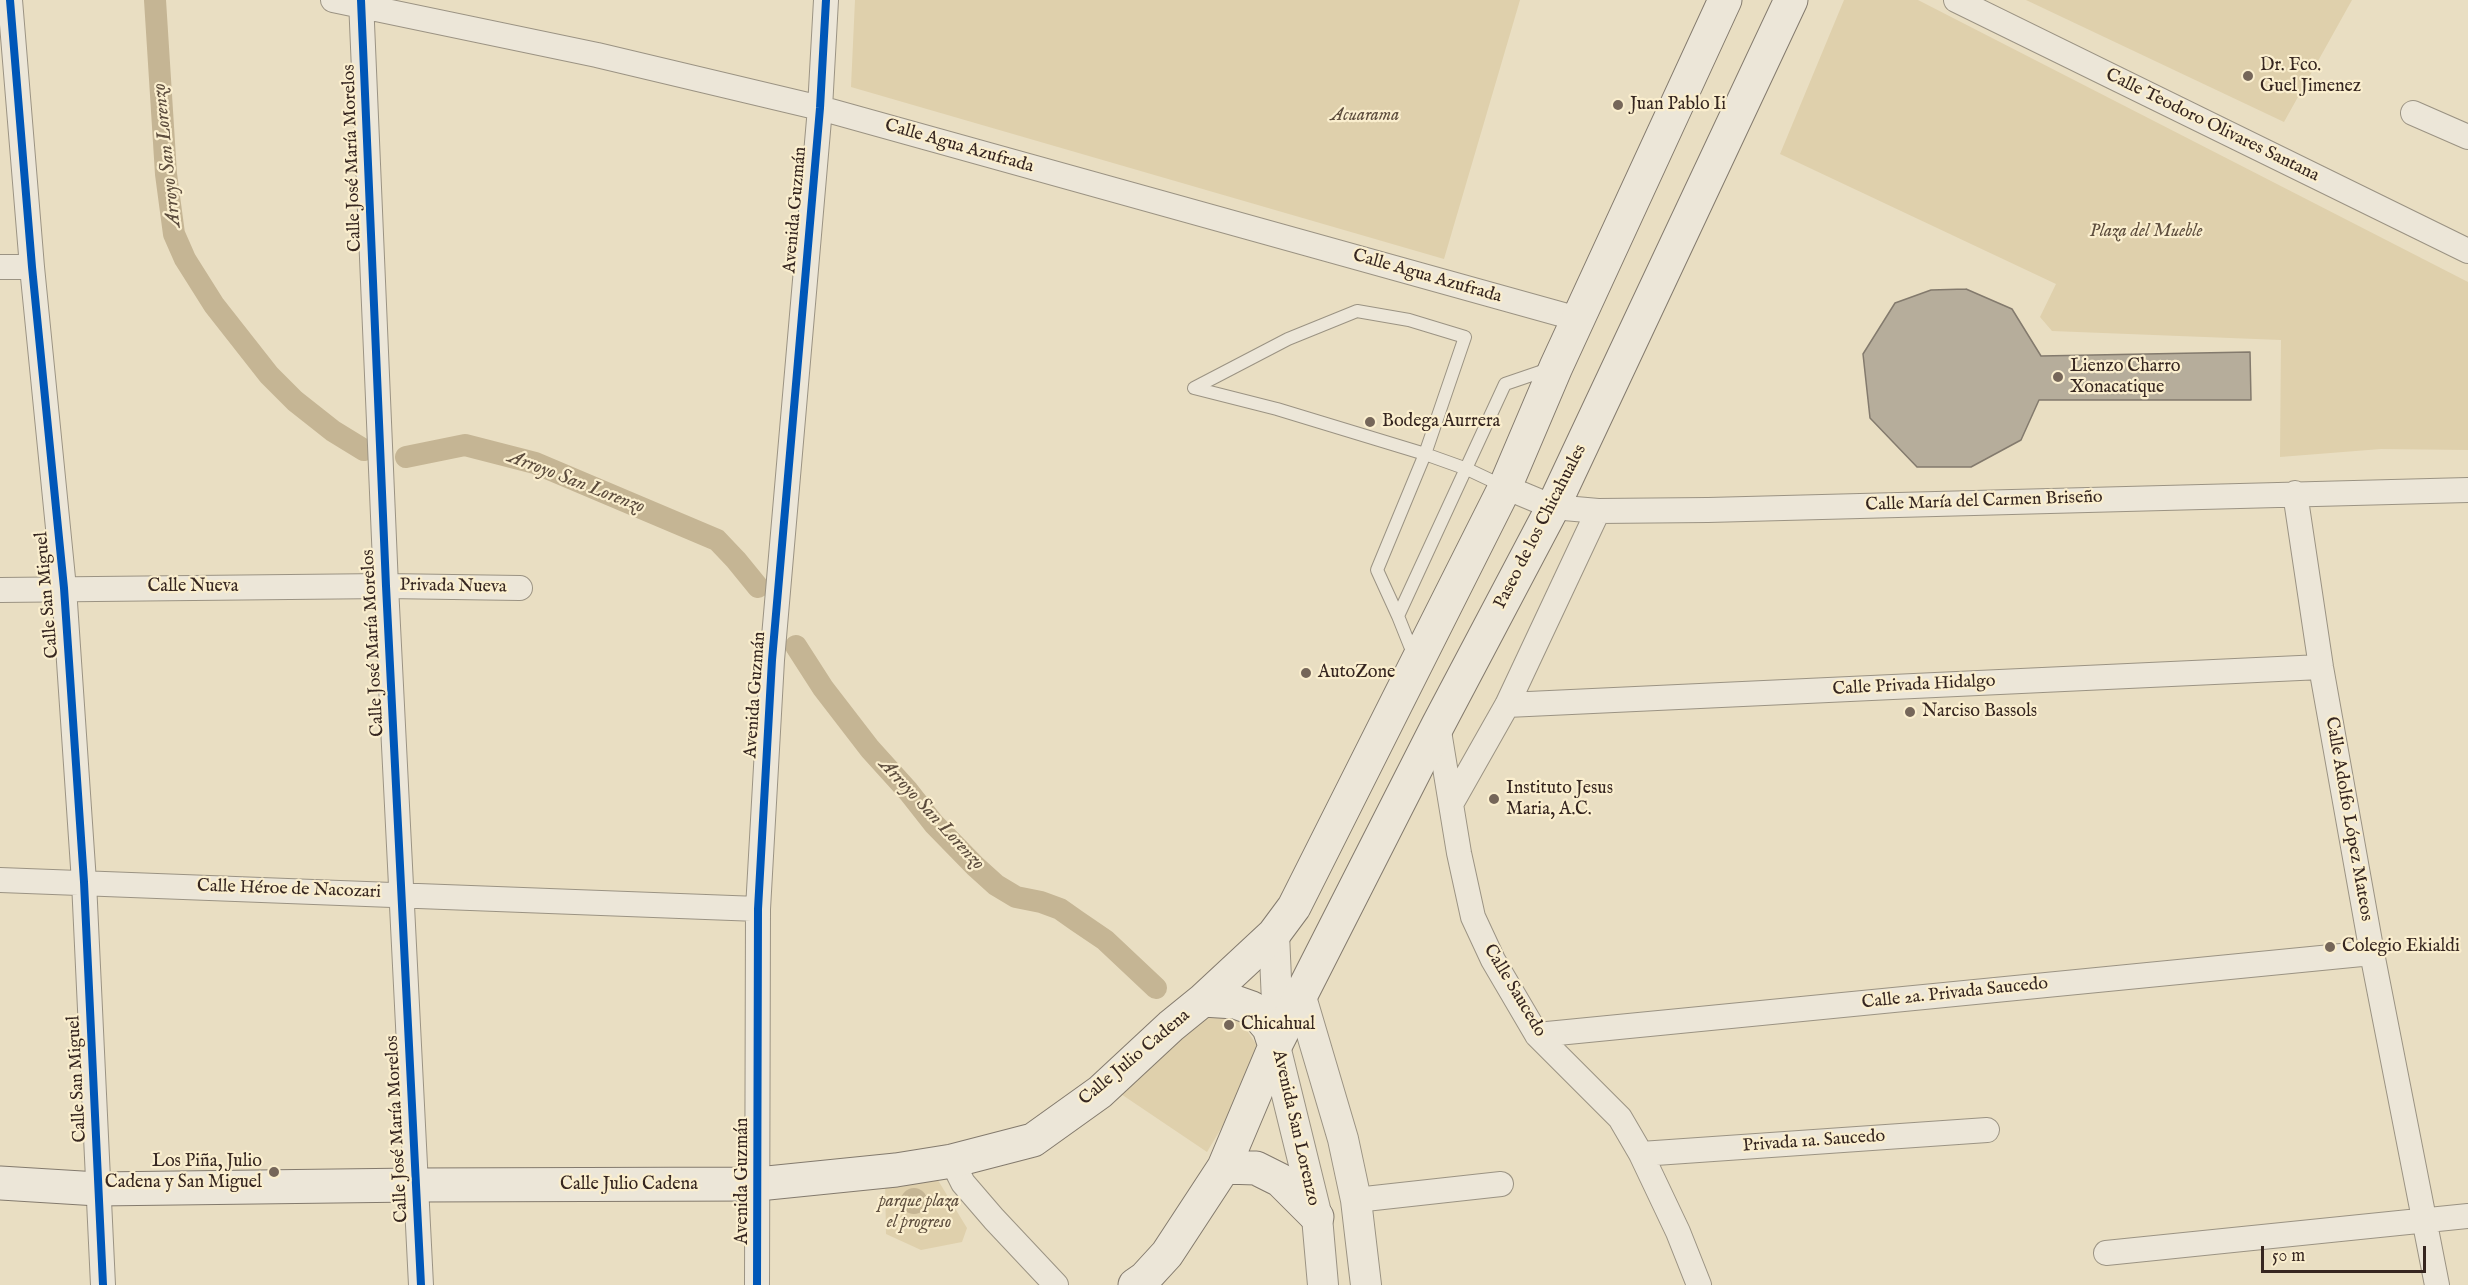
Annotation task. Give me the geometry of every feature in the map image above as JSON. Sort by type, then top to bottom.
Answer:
[{"type":"main road","points":[[1203,1000],[1274,934],[1294,907],[1415,661],[1505,487],[1556,367],[1725,0]]},
{"type":"main road","name":"Paseo de los Chicahuales","points":[[1135,1285],[1145,1278],[1167,1254],[1224,1167],[1275,1046],[1438,725],[1553,507],[1791,0]]},
{"type":"main road","points":[[1294,907],[1298,937],[1311,944],[1319,945],[1328,942]]},
{"type":"main road","points":[[1203,1000],[1235,1002],[1252,1008],[1269,1028],[1275,1046]]},
{"type":"main road","name":"Calle Julio Cadena","points":[[0,1183],[98,1189],[758,1184],[896,1170],[952,1161],[1033,1140],[1100,1092],[1171,1026],[1203,1000]]},
{"type":"main road","points":[[1224,1167],[1256,1168],[1280,1180],[1317,1217]]},
{"type":"street","name":"Calle San Miguel","points":[[10,0],[32,267],[64,588],[84,882],[103,1285]]},
{"type":"street","name":"Calle Agua Azufrada","points":[[333,0],[362,2],[820,108],[1578,319]]},
{"type":"street","name":"Avenida Guzmán","points":[[757,1285],[758,909],[772,660],[820,108],[826,0]]},
{"type":"street","name":"Calle Teodoro Olivares Santana","points":[[1956,0],[2468,251]]},
{"type":"street","name":"Calle José María Morelos","points":[[362,2],[386,586],[421,1285]]},
{"type":"street","points":[[2412,113],[2468,137]]},
{"type":"street","points":[[0,267],[32,267]]},
{"type":"street","name":"Calle María del Carmen Briseño","points":[[1505,487],[1553,507],[1598,511],[1720,510],[2468,490]]},
{"type":"street","name":"Calle Adolfo López Mateos","points":[[2295,493],[2321,668],[2372,953],[2437,1285]]},
{"type":"street","points":[[1451,804],[1506,705],[1598,511]]},
{"type":"street","name":"Calle Nueva","points":[[0,590],[386,586]]},
{"type":"street","name":"Privada Nueva","points":[[386,586],[520,588]]},
{"type":"street","name":"Calle Privada Hidalgo","points":[[1506,705],[2321,668]]},
{"type":"street","name":"Calle Saucedo","points":[[1438,725],[1459,853],[1473,917],[1493,960],[1537,1035],[1620,1118],[1641,1154],[1678,1232],[1699,1285]]},
{"type":"street","name":"Calle Héroe de Nacozari","points":[[0,880],[758,909]]},
{"type":"street","name":"Avenida San Lorenzo","points":[[1274,934],[1277,1002],[1275,1046],[1317,1217],[1323,1285]]},
{"type":"street","name":"Calle 2a. Privada Saucedo","points":[[1537,1035],[2372,953]]},
{"type":"street","points":[[1301,997],[1343,1139],[1356,1200],[1366,1285]]},
{"type":"street","name":"Privada 1a. Saucedo","points":[[1641,1154],[1987,1130]]},
{"type":"street","points":[[952,1161],[963,1183],[994,1220],[1056,1285]]},
{"type":"street","points":[[1356,1200],[1501,1184]]},
{"type":"street","points":[[2106,1253],[2468,1216]]},
{"type":"lane","points":[[1415,661],[1377,570],[1425,454],[1465,337],[1409,320],[1358,311],[1288,339],[1194,388],[1425,454],[1467,469],[1505,487]]},
{"type":"lane","points":[[1398,616],[1506,384],[1556,367]]},
{"type":"green space","name":"Acuarama","points":[[855,0],[1520,0],[1444,259],[851,87]]},
{"type":"green space","name":"Plaza del Mueble","points":[[1844,0],[1918,0],[2468,282],[2468,450],[2381,449],[2280,457],[2281,340],[2052,331],[2040,317],[2056,284],[1780,154]]},
{"type":"green space","name":"Dr. Fco. Guel Jimenez","points":[[2026,0],[2352,0],[2284,122]]},
{"type":"green space","points":[[1234,1011],[1258,1047],[1241,1095],[1207,1152],[1115,1090],[1195,1018]]},
{"type":"green space","name":"parque plaza el progreso","points":[[936,1177],[967,1228],[962,1242],[921,1250],[886,1234],[885,1180]]},
{"type":"shaded area","points":[[914,1188],[923,1192],[927,1201],[923,1210],[914,1214],[905,1210],[901,1201],[905,1192]]},
{"type":"building","name":"Lienzo Charro Xonacatique","points":[[1966,289],[2012,309],[2041,356],[2250,352],[2251,400],[2039,400],[2021,440],[1971,467],[1917,467],[1870,418],[1863,354],[1895,303],[1931,290]]},
{"type":"waterway","name":"Arroyo San Lorenzo","points":[[155,0],[166,174],[174,234],[185,259],[214,305],[269,375],[295,401],[333,431],[364,450]]},
{"type":"waterway","name":"Arroyo San Lorenzo","points":[[406,457],[465,445],[535,463],[717,540],[758,587]]},
{"type":"waterway","name":"Arroyo San Lorenzo","points":[[796,646],[823,688],[870,749],[934,824],[975,866],[996,885],[1016,897],[1060,909],[1105,940],[1156,988]]},
{"type":"cycle path","points":[[10,0],[32,267],[64,588],[84,882],[103,1285]]},
{"type":"cycle path","points":[[361,0],[386,586],[421,1285]]},
{"type":"cycle path","points":[[757,1285],[758,909],[772,660],[820,108],[826,0]]},
{"type":"place","name":"Dr. Fco. Guel Jimenez","points":[[2248,76]]},
{"type":"place","name":"Juan Pablo Ii","points":[[1618,105]]},
{"type":"place","name":"Lienzo Charro Xonacatique","points":[[2058,377]]},
{"type":"place","name":"Bodega Aurrera","points":[[1370,422]]},
{"type":"place","name":"AutoZone","points":[[1306,673]]},
{"type":"place","name":"Narciso Bassols","points":[[1910,712]]},
{"type":"place","name":"Instituto Jesus Maria, A.C.","points":[[1494,799]]},
{"type":"place","name":"Colegio Ekialdi","points":[[2330,947]]},
{"type":"place","name":"Chicahual","points":[[1229,1025]]},
{"type":"place","name":"Los Piña, Julio Cadena y San Miguel","points":[[274,1172]]}]
